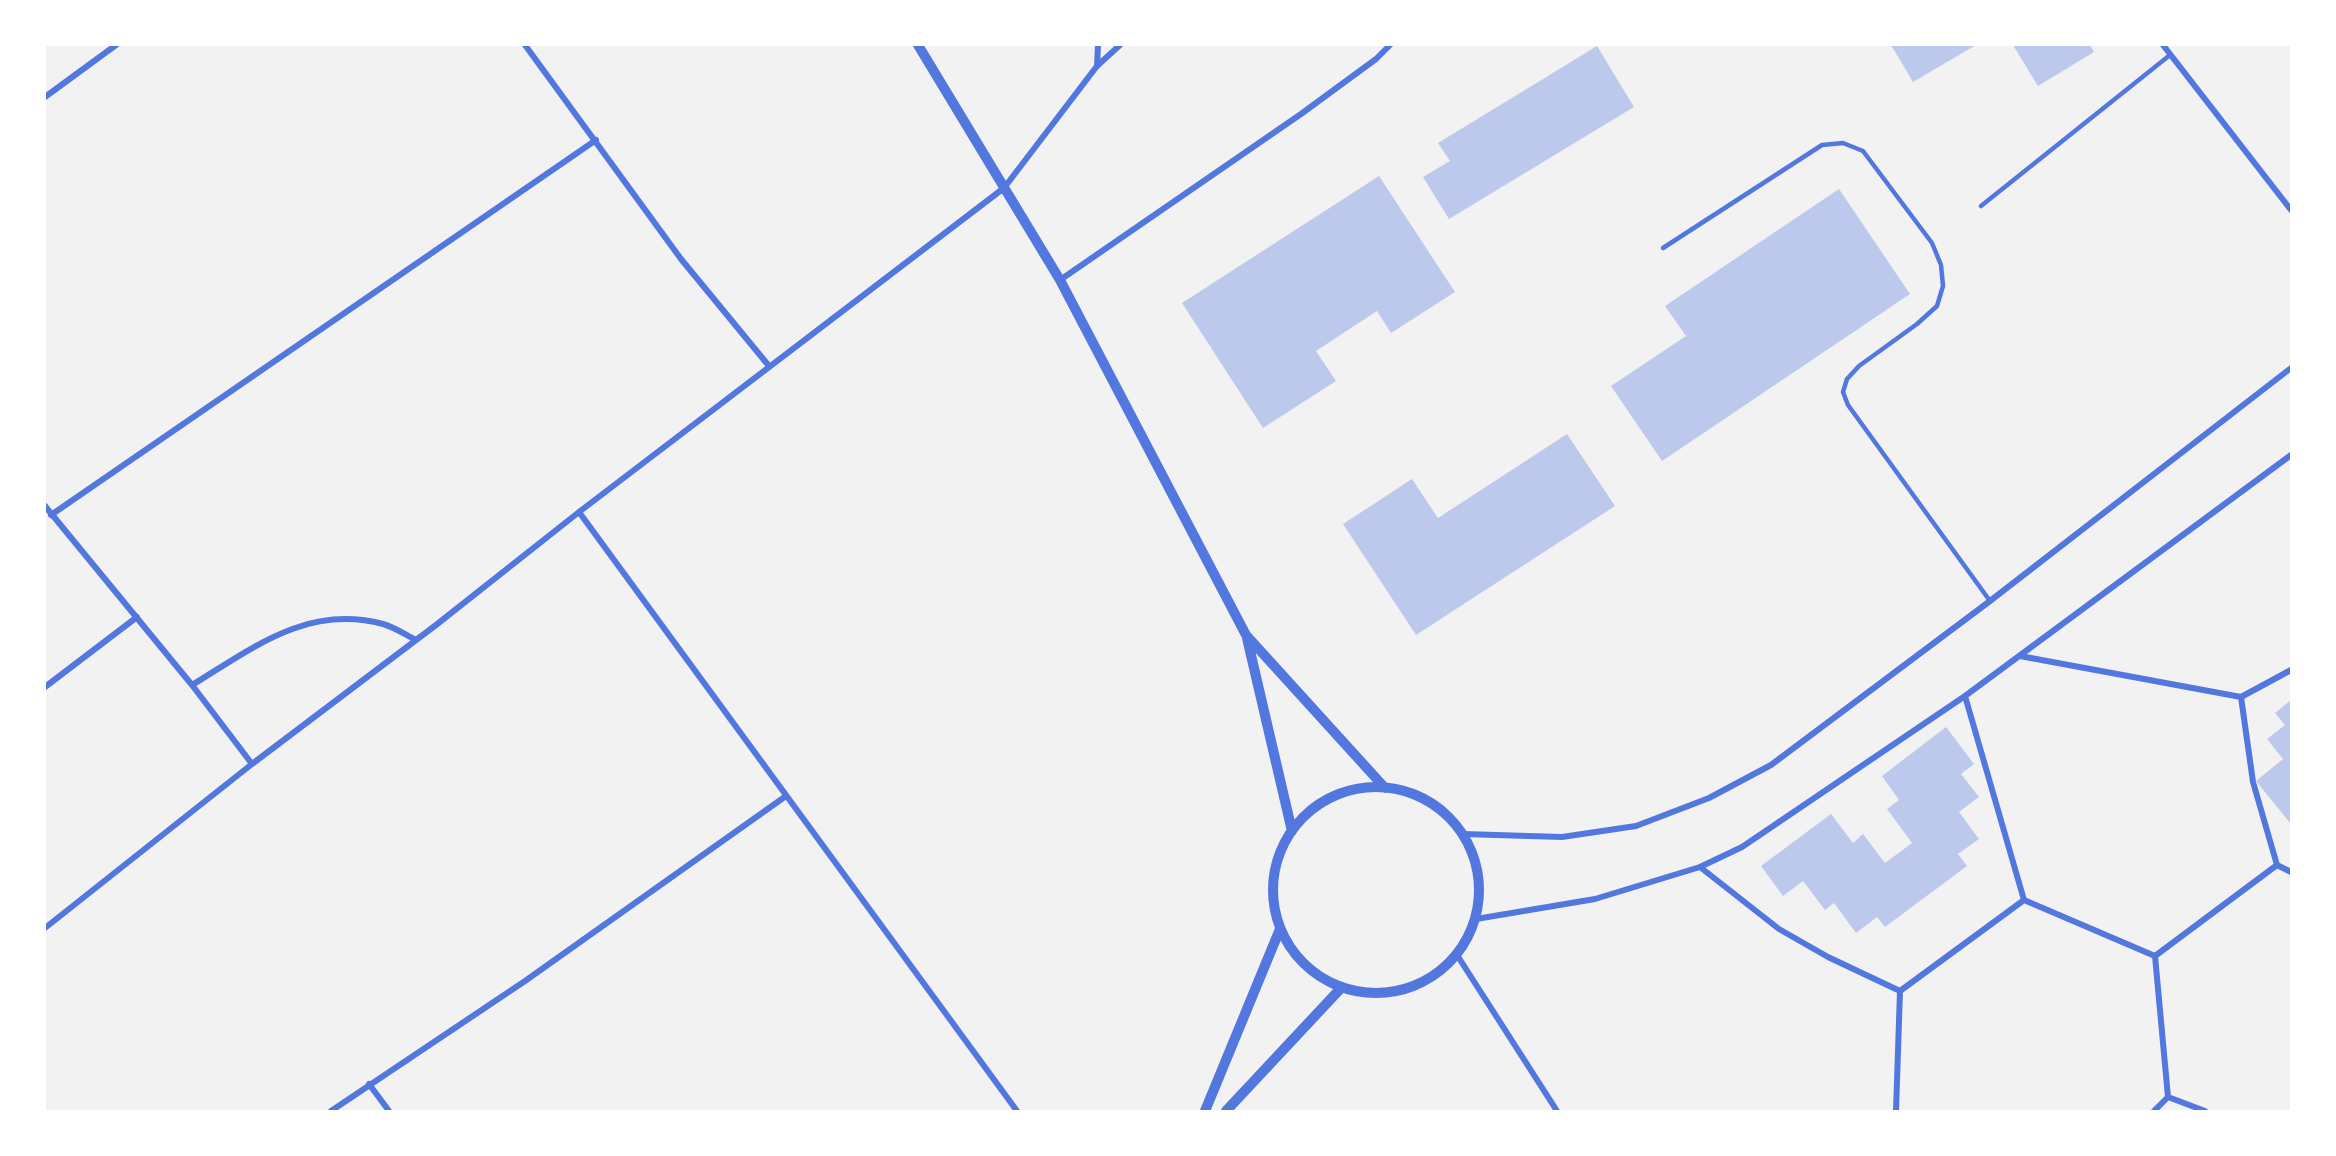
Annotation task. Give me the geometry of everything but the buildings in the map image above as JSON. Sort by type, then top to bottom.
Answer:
[{"type":"street","points":[[45,97],[115,45]]},
{"type":"street","points":[[525,45],[681,259],[769,366]]},
{"type":"street","points":[[918,45],[1060,280],[1246,635],[1292,831]]},
{"type":"street","points":[[1097,66],[1098,45]]},
{"type":"street","points":[[45,928],[252,764],[769,366],[1005,188],[1097,66],[1119,45]]},
{"type":"street","points":[[1060,280],[1301,114],[1390,45]]},
{"type":"street","points":[[2163,45],[2291,210]]},
{"type":"street","points":[[51,515],[596,140]]},
{"type":"street","points":[[1463,834],[1562,837],[1636,826],[1709,798],[1771,765],[1990,601],[2291,368]]},
{"type":"street","points":[[1476,919],[1595,898],[1700,867],[1742,847],[1965,696],[2291,455]]},
{"type":"street","points":[[45,506],[192,685],[252,764]]},
{"type":"street","points":[[579,512],[1017,1111]]},
{"type":"street","points":[[45,687],[137,618]]},
{"type":"street","points":[[192,685],[273,636],[304,623],[331,619],[357,619],[385,624],[416,640]]},
{"type":"street","points":[[1246,635],[1385,788]]},
{"type":"street","points":[[2020,656],[2241,697],[2291,670]]},
{"type":"street","points":[[1965,696],[2024,900]]},
{"type":"street","points":[[2241,697],[2253,782],[2277,865],[2291,872]]},
{"type":"street","points":[[1363,788],[1385,788],[1413,794],[1438,808],[1463,834],[1474,857],[1480,888],[1476,919],[1457,955],[1438,973],[1392,993],[1366,993],[1342,987],[1316,974],[1295,954],[1280,929],[1273,904],[1273,879],[1279,854],[1292,831],[1305,815],[1323,802],[1342,793],[1363,788]]},
{"type":"street","points":[[331,1111],[525,981],[786,796]]},
{"type":"street","points":[[2155,956],[2277,865]]},
{"type":"street","points":[[1700,867],[1779,929],[1828,957],[1900,991]]},
{"type":"street","points":[[2024,900],[2155,956]]},
{"type":"street","points":[[1900,991],[2024,900]]},
{"type":"street","points":[[1205,1111],[1280,929]]},
{"type":"street","points":[[1457,955],[1557,1111]]},
{"type":"street","points":[[2155,956],[2168,1097]]},
{"type":"street","points":[[1226,1111],[1342,987]]},
{"type":"street","points":[[1896,1111],[1900,991]]},
{"type":"street","points":[[369,1084],[389,1111]]},
{"type":"street","points":[[2154,1111],[2168,1097]]},
{"type":"street","points":[[2168,1097],[2205,1111]]},
{"type":"lane","points":[[1981,206],[2170,55]]},
{"type":"lane","points":[[1663,248],[1822,145],[1843,143],[1863,151],[1932,243],[1941,265],[1942,286],[1937,306],[1917,324],[1859,366],[1847,379],[1844,392],[1848,405],[1990,601]]}]
